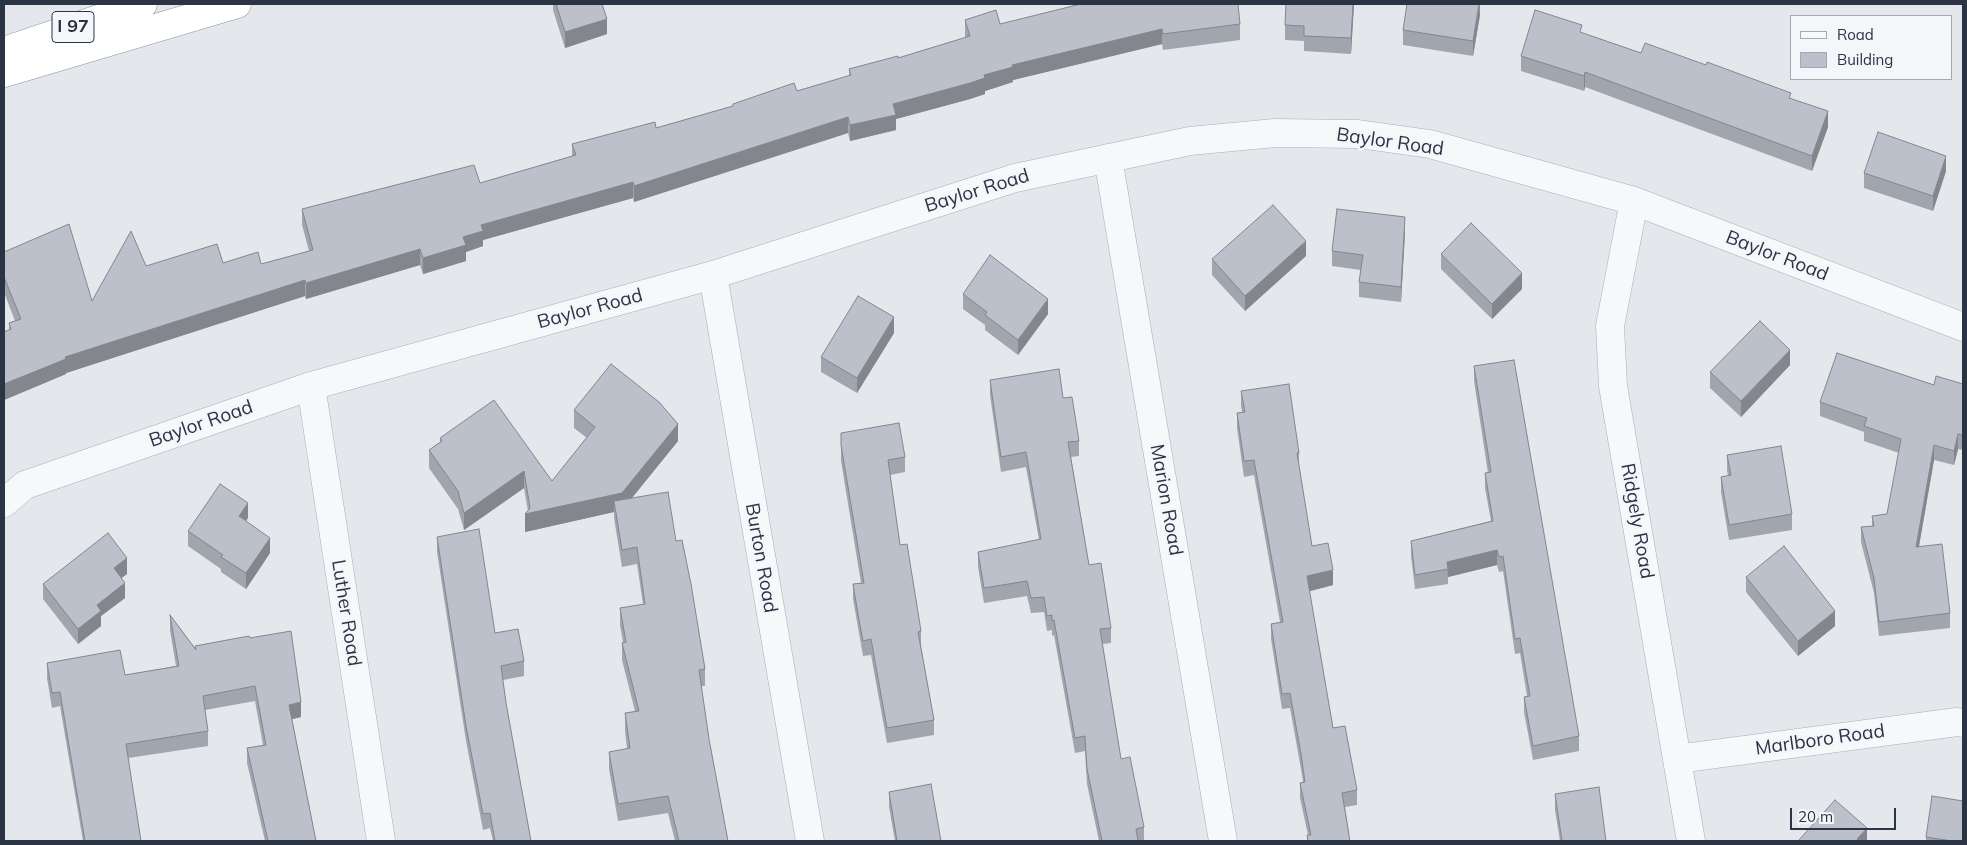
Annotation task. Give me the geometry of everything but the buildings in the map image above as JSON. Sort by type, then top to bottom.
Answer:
[{"type":"highway","name":"I 97","points":[[4,51],[143,4]]},
{"type":"highway","points":[[4,73],[237,4]]},
{"type":"street","name":"Baylor Road","points":[[4,503],[25,485],[311,386],[712,275],[1015,178],[1190,141],[1219,138],[1275,133],[1358,134],[1430,144],[1634,201],[1963,327]]},
{"type":"street","name":"Marion Road","points":[[1108,158],[1223,841]]},
{"type":"street","name":"Ridgely Road","points":[[1634,201],[1610,326],[1613,386],[1691,841]]},
{"type":"street","name":"Burton Road","points":[[712,275],[810,841]]},
{"type":"street","name":"Luther Road","points":[[311,386],[381,841]]},
{"type":"street","name":"Marlboro Road","points":[[1677,759],[1957,722],[1963,723]]}]
